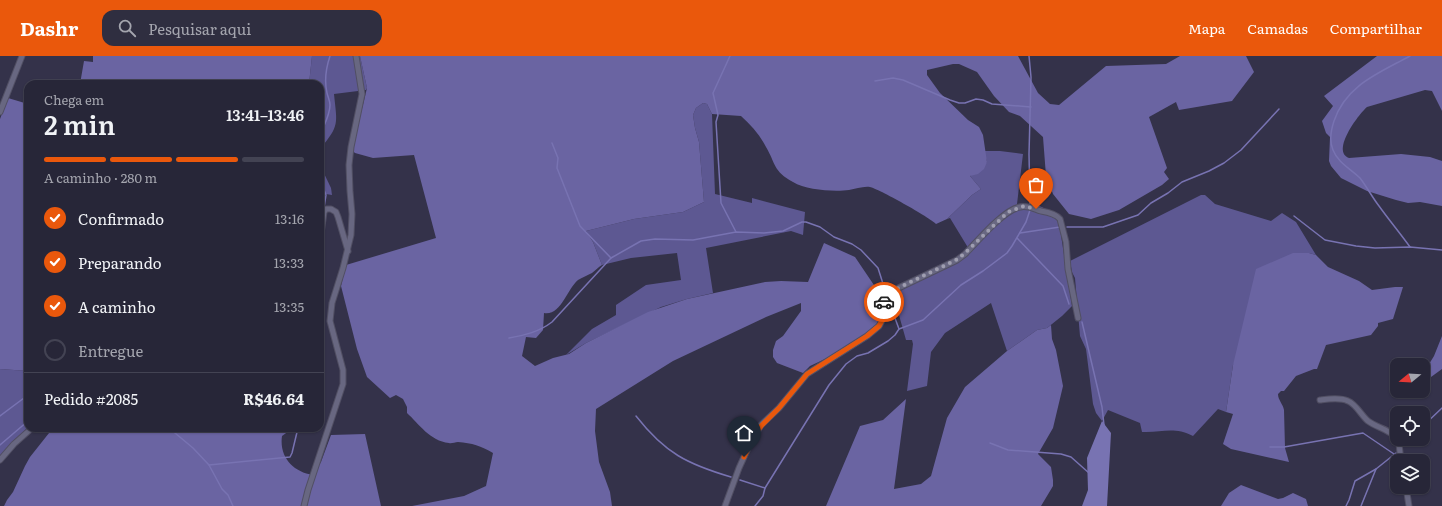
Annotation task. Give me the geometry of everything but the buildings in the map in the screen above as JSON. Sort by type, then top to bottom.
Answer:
[{"type":"street","points":[[0,112],[22,56]]},
{"type":"street","points":[[304,506],[343,384],[344,370],[330,321],[332,303],[348,252],[352,223],[349,165],[351,147],[362,94],[356,56]]},
{"type":"street","points":[[725,506],[739,468],[755,434],[807,374],[867,336],[879,326],[884,317],[884,300],[886,294],[956,260],[1008,212],[1020,207],[1028,206],[1052,214],[1060,219],[1066,242],[1068,269],[1078,318]]},
{"type":"street","points":[[324,212],[332,209],[336,212],[348,252]]},
{"type":"street","points":[[1320,400],[1348,401],[1368,421],[1390,432]]},
{"type":"street","points":[[0,460],[14,444],[28,432]]},
{"type":"street","points":[[1407,494],[1409,506]]},
{"type":"shaded area","points":[[93,56],[312,56],[309,80],[81,80],[84,61],[93,62]]},
{"type":"shaded area","points":[[312,56],[360,56],[367,88],[366,90],[334,94],[336,124],[324,144],[324,80],[309,80]]},
{"type":"shaded area","points":[[360,56],[1018,56],[1038,93],[1050,104],[1059,105],[1106,66],[1166,64],[1180,56],[1246,56],[1254,72],[1232,101],[1179,110],[1176,102],[1149,117],[1167,168],[1164,172],[1169,179],[1162,185],[1119,210],[1091,219],[1069,214],[1053,194],[1046,176],[1043,137],[1020,116],[1009,112],[994,96],[977,72],[959,64],[927,70],[927,75],[940,93],[968,120],[979,127],[983,135],[987,162],[984,169],[978,174],[970,176],[981,189],[972,195],[947,219],[936,224],[883,192],[870,187],[843,191],[812,189],[793,182],[778,171],[761,138],[741,116],[712,114],[707,104],[703,103],[696,108],[693,115],[699,142],[704,202],[683,212],[634,219],[586,231],[593,242],[602,265],[592,273],[578,280],[555,310],[550,313],[544,313],[543,330],[536,338],[526,337],[522,356],[535,366],[553,358],[569,354],[586,343],[648,312],[687,299],[765,282],[808,282],[824,243],[855,257],[880,294],[883,317],[880,328],[840,352],[810,366],[803,373],[777,363],[773,357],[773,350],[776,341],[783,336],[801,311],[801,303],[766,317],[673,361],[596,409],[595,431],[599,462],[610,492],[612,506],[412,506],[464,496],[486,486],[493,453],[472,444],[442,442],[431,436],[407,413],[407,407],[403,399],[396,395],[390,398],[367,377],[357,349],[341,286],[346,265],[436,238],[414,155],[373,158],[355,153],[352,150],[367,88]]},
{"type":"shaded area","points":[[1377,56],[1442,56],[1442,111],[1432,91],[1425,90],[1367,107],[1358,117],[1344,141],[1344,154],[1349,158],[1401,154],[1430,157],[1442,161],[1442,206],[1420,202],[1408,203],[1367,191],[1341,178],[1331,166],[1329,161],[1330,137],[1326,133],[1322,121],[1333,106],[1324,96]]},
{"type":"shaded area","points":[[8,98],[24,103],[24,371],[0,369],[0,119]]},
{"type":"shaded area","points":[[703,103],[707,104],[712,114],[715,194],[752,203],[752,198],[805,212],[803,235],[791,231],[706,248],[713,293],[661,307],[586,343],[566,355],[592,329],[616,315],[616,305],[646,285],[681,280],[677,253],[631,258],[602,265],[593,242],[586,231],[634,219],[683,212],[704,202],[699,142],[693,115],[696,108]]},
{"type":"shaded area","points":[[984,151],[1000,151],[1023,154],[1017,204],[1039,206],[1058,216],[1072,306],[1047,328],[1037,330],[1007,351],[991,303],[945,333],[931,352],[927,386],[907,391],[913,344],[912,340],[906,340],[895,301],[895,294],[919,278],[968,251],[967,246],[950,218],[947,219],[972,195],[981,189],[970,176],[987,162]]},
{"type":"shaded area","points":[[324,173],[331,188],[332,195],[324,194]]},
{"type":"shaded area","points":[[1201,195],[1205,195],[1215,204],[1271,221],[1282,213],[1296,222],[1316,255],[1309,253],[1233,365],[1226,412],[1218,409],[1193,436],[1179,431],[1142,432],[1140,423],[1108,410],[1102,421],[1096,413],[1093,404],[1086,349],[1080,336],[1075,278],[1070,261]]},
{"type":"shaded area","points":[[1293,253],[1309,253],[1316,255],[1328,267],[1359,281],[1372,290],[1403,287],[1393,319],[1378,323],[1378,326],[1371,335],[1326,345],[1317,369],[1296,376],[1284,391],[1281,391],[1278,394],[1284,410],[1285,448],[1289,462],[1231,449],[1223,444],[1233,414],[1226,412],[1233,365],[1256,269]]},
{"type":"shaded area","points":[[1051,325],[1052,339],[1056,350],[1063,386],[1053,428],[1038,454],[1051,467],[1053,480],[1053,486],[1041,506],[826,506],[860,426],[883,420],[906,399],[894,489],[921,484],[931,476],[947,418],[965,387],[1007,351],[1037,330],[1047,328]]},
{"type":"shaded area","points":[[1442,336],[1442,369],[1430,377],[1430,363]]},
{"type":"shaded area","points":[[0,369],[24,371],[24,431],[0,456]]},
{"type":"shaded area","points":[[1102,421],[1111,433],[1107,506],[1082,506],[1088,490],[1087,458]]},
{"type":"shaded area","points":[[50,432],[288,432],[282,436],[285,457],[299,471],[313,475],[321,462],[331,435],[365,434],[381,506],[4,506],[13,492],[30,457]]},
{"type":"shaded area","points":[[1241,485],[1278,499],[1293,493],[1306,499],[1308,506],[1221,506],[1229,493]]},
{"type":"waterway","points":[[324,125],[330,109],[326,88],[327,70],[330,56]]},
{"type":"waterway","points":[[730,56],[713,93],[718,115],[716,122],[721,203],[736,232]]},
{"type":"waterway","points":[[1029,56],[1031,77],[1029,154],[1030,204]]},
{"type":"waterway","points":[[1410,56],[1365,81],[1355,89],[1339,109],[1331,132],[1331,139],[1335,155],[1345,166],[1360,178],[1376,203],[1410,247]]},
{"type":"waterway","points":[[875,81],[893,78],[903,80],[959,103],[965,103],[976,99],[992,104],[1031,107]]},
{"type":"waterway","points":[[1067,227],[1103,227],[1138,215],[1151,203],[1168,193],[1182,182],[1224,163],[1241,150],[1279,109]]},
{"type":"waterway","points":[[552,143],[558,158],[557,168],[580,226],[611,258]]},
{"type":"waterway","points":[[324,190],[326,195],[324,208]]},
{"type":"waterway","points":[[755,506],[763,496],[765,488],[829,385],[846,364],[857,356],[868,353],[888,341],[899,329],[923,320],[961,285],[1007,253],[1026,222],[1030,210]]},
{"type":"waterway","points":[[1294,216],[1325,240],[1375,248],[1410,247],[1442,250]]},
{"type":"waterway","points":[[509,338],[532,333],[552,322],[611,258],[641,241],[655,239],[693,240],[736,232],[764,233],[783,231],[802,222],[806,222],[820,227],[834,237],[852,244],[861,250],[878,268],[885,290]]},
{"type":"waterway","points":[[1020,233],[1060,227]]},
{"type":"waterway","points":[[1017,238],[1063,286],[1069,304]]},
{"type":"waterway","points":[[888,299],[899,329]]},
{"type":"waterway","points":[[1082,322],[1102,407],[1104,425]]},
{"type":"waterway","points":[[0,416],[24,398]]},
{"type":"waterway","points":[[1430,419],[1442,408]]},
{"type":"waterway","points":[[636,416],[657,439],[678,456],[689,462],[731,477]]},
{"type":"waterway","points":[[0,445],[24,424]]},
{"type":"waterway","points":[[174,432],[193,448],[209,465],[222,489],[228,495],[233,506]]},
{"type":"waterway","points":[[209,465],[290,457],[297,432]]},
{"type":"waterway","points":[[1270,447],[1284,447],[1363,433],[1394,454]]},
{"type":"waterway","points":[[990,443],[1008,450],[1061,454],[1071,457],[1089,473]]},
{"type":"waterway","points":[[1346,506],[1355,481],[1376,469],[1396,453]]},
{"type":"waterway","points":[[1361,506],[1376,469]]},
{"type":"waterway","points":[[740,480],[765,488]]},
{"type":"way so far","points":[[884,302],[886,294],[929,275],[956,260],[1008,212],[1024,206],[1036,209]]},
{"type":"route","points":[[744,457],[755,434],[807,374],[867,336],[882,323],[884,317],[884,302]]}]
